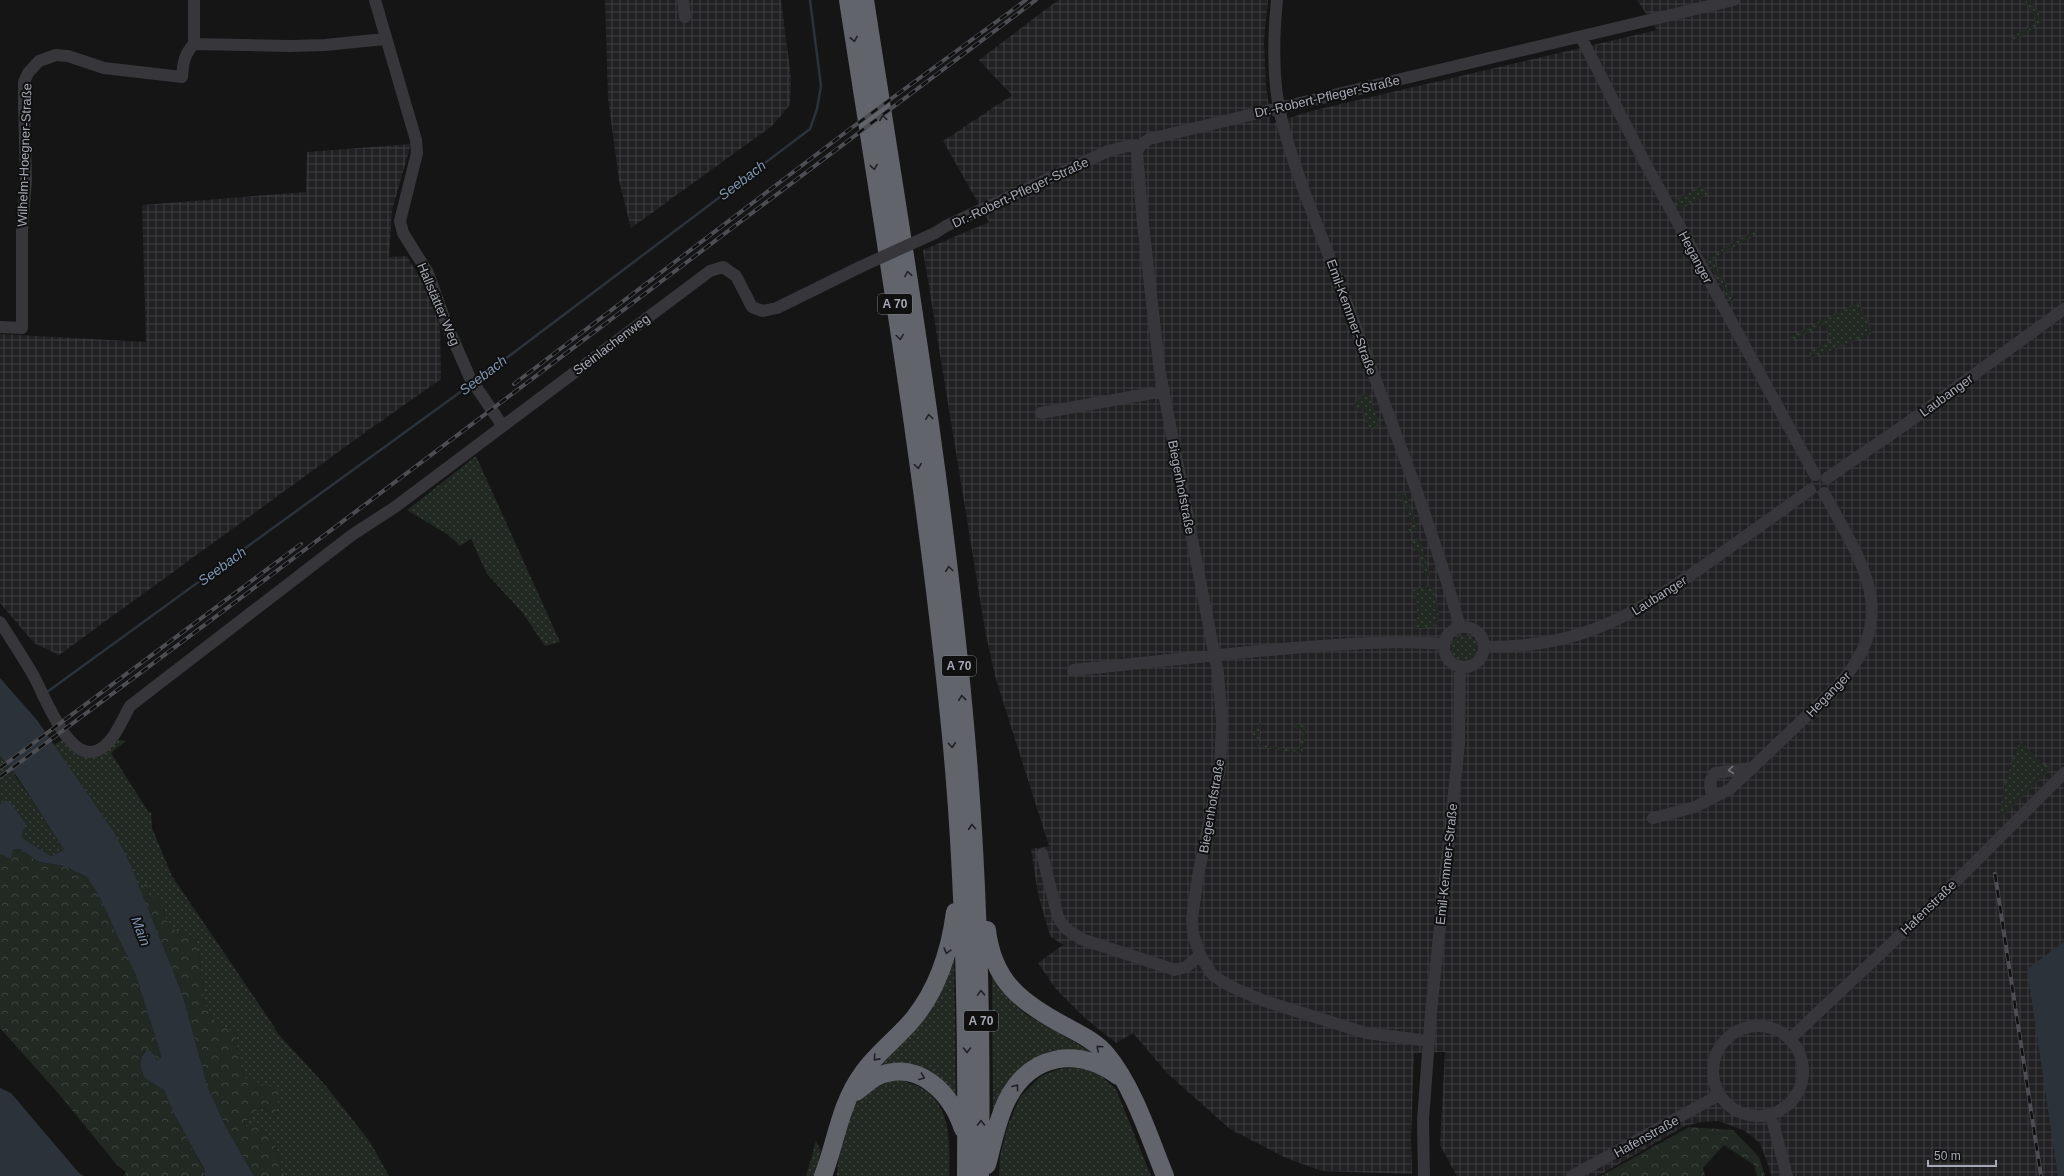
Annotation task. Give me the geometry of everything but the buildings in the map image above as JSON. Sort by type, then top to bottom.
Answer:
[{"type":"highway","name":"A 70","points":[[848,0],[935,584],[968,869],[982,1031],[980,1176]]},
{"type":"highway","name":"A 70","points":[[864,0],[918,338],[949,570],[966,737],[968,869],[966,1176]]},
{"type":"highway","points":[[968,869],[984,906],[988,937],[994,960],[1001,976],[1016,995],[1028,1005],[1094,1043],[1107,1055],[1133,1100],[1165,1176]]},
{"type":"highway","points":[[825,1173],[840,1120],[862,1074],[914,1018],[927,1000],[936,982],[951,934],[968,869]]},
{"type":"highway","points":[[985,1176],[998,1122],[1007,1099],[1017,1085],[1030,1072],[1042,1064],[1071,1057],[1096,1063],[1122,1079]]},
{"type":"highway","points":[[850,1098],[871,1080],[885,1074],[905,1073],[924,1078],[940,1089],[950,1101],[958,1116],[966,1141]]},
{"type":"street","points":[[194,0],[194,44],[297,46],[325,45],[385,39]]},
{"type":"street","name":"Hallstätter Weg","points":[[375,0],[385,39],[413,128],[417,153],[400,222],[408,242],[428,273],[446,322],[470,378],[476,389],[502,425]]},
{"type":"street","points":[[683,0],[685,17]]},
{"type":"street","name":"Emil-Kemmer-Straße","points":[[1277,0],[1275,59],[1283,124],[1302,183],[1444,570],[1460,627]]},
{"type":"street","name":"Dr.-Robert-Pfleger-Straße","points":[[723,267],[736,276],[752,307],[762,311],[778,308],[860,267],[935,233],[946,226],[1108,151],[1128,146],[1140,146],[1149,139],[1280,106],[1581,37],[1734,0]]},
{"type":"street","name":"Heganger","points":[[1581,37],[1640,154],[1814,475]]},
{"type":"street","name":"Wilhelm-Hoegner-Straße","points":[[0,328],[22,328],[22,230],[26,180],[24,82],[28,73],[39,61],[56,56],[68,56],[104,68],[182,77],[183,61],[188,50],[194,44]]},
{"type":"street","name":"Biegenhofstraße","points":[[1140,146],[1137,160],[1142,224],[1164,391],[1214,655],[1222,711],[1222,738],[1217,788],[1193,903],[1193,934],[1200,955],[1211,973],[1234,988],[1264,1000],[1366,1033],[1429,1041]]},
{"type":"street","name":"Steinlachenweg","points":[[0,622],[33,674],[47,706],[68,738],[78,748],[87,752],[96,751],[113,736],[130,706],[345,540],[395,507],[702,276],[710,271],[723,267]]},
{"type":"street","name":"Laubanger","points":[[1827,478],[1906,424],[2064,309]]},
{"type":"street","points":[[1041,413],[1164,391]]},
{"type":"street","points":[[1820,474],[1827,478],[1828,488],[1824,493],[1818,494],[1810,490],[1808,483],[1814,475],[1820,474]]},
{"type":"street","name":"Laubanger","points":[[1484,647],[1526,645],[1566,638],[1631,614],[1674,587],[1810,490]]},
{"type":"street","name":"Heganger","points":[[1653,818],[1695,807],[1730,789],[1850,674],[1867,641],[1872,609],[1867,576],[1850,540],[1824,493]]},
{"type":"street","points":[[1460,627],[1475,630],[1483,639],[1483,655],[1478,662],[1469,667],[1460,667],[1448,659],[1444,644],[1450,633],[1460,627]]},
{"type":"street","points":[[1073,670],[1214,655],[1382,642],[1444,644]]},
{"type":"street","name":"Emil-Kemmer-Straße","points":[[1425,1173],[1423,1120],[1429,1041],[1459,744],[1460,667]]},
{"type":"street","points":[[1713,798],[1710,789],[1711,777],[1715,772],[1752,768]]},
{"type":"street","name":"Hafenstraße","points":[[1790,1039],[1931,906],[2064,773]]},
{"type":"street","points":[[1042,854],[1058,917],[1065,928],[1073,934],[1081,939],[1175,970],[1186,967],[1200,955]]},
{"type":"street","points":[[1761,1027],[1779,1032],[1790,1039],[1798,1050],[1802,1062],[1801,1082],[1793,1100],[1783,1109],[1771,1115],[1760,1117],[1748,1116],[1736,1111],[1727,1104],[1719,1095],[1714,1083],[1714,1064],[1721,1046],[1730,1036],[1741,1029],[1761,1027]]},
{"type":"street","name":"Hafenstraße","points":[[1572,1176],[1719,1095]]},
{"type":"street","points":[[1771,1115],[1787,1176]]},
{"type":"shaded area","points":[[605,0],[781,0],[791,78],[790,105],[772,126],[631,228],[619,180],[608,98]]},
{"type":"shaded area","points":[[1058,0],[1268,0],[1264,40],[1266,84],[1271,124],[1311,111],[1657,30],[1637,0],[2064,0],[2064,1176],[1772,1176],[1760,1143],[1745,1131],[1719,1121],[1701,1122],[1685,1126],[1598,1176],[1457,1176],[1440,1145],[1445,1052],[1414,1053],[1411,1138],[1412,1174],[1322,1171],[1286,1158],[1230,1129],[1167,1073],[1133,1033],[1116,1043],[1085,1018],[1056,989],[1038,963],[1063,945],[1050,936],[1038,894],[1031,849],[1049,846],[995,676],[985,630],[923,250],[989,222],[943,141],[1012,95],[979,60]]},
{"type":"shaded area","points":[[411,144],[392,210],[389,257],[407,256],[428,292],[440,326],[441,379],[59,655],[34,643],[0,603],[0,334],[146,342],[142,205],[306,192],[307,152]]},
{"type":"green space","points":[[2025,0],[2031,0],[2043,22],[2014,40],[2013,36],[2037,23]]},
{"type":"green space","points":[[1701,186],[1705,188],[1708,194],[1681,209],[1675,200]]},
{"type":"green space","points":[[1755,231],[1757,234],[1712,259],[1734,300],[1732,301],[1728,298],[1707,259]]},
{"type":"green space","points":[[1858,302],[1873,333],[1812,358],[1809,352],[1832,340],[1824,324],[1791,341],[1789,337]]},
{"type":"green space","points":[[1368,393],[1380,425],[1369,429],[1362,408],[1355,411],[1354,406],[1359,397]]},
{"type":"green space","points":[[476,456],[560,642],[545,646],[522,612],[487,574],[471,539],[460,546],[447,534],[407,510]]},
{"type":"green space","points":[[1405,492],[1418,529],[1408,532],[1408,530],[1413,527],[1402,496],[1396,498],[1395,496]]},
{"type":"green space","points":[[1420,539],[1430,576],[1425,577],[1418,550],[1414,551],[1411,542]]},
{"type":"green space","points":[[1432,585],[1438,607],[1438,619],[1433,626],[1414,628],[1418,616],[1413,590]]},
{"type":"green space","points":[[1464,635],[1473,639],[1477,648],[1473,657],[1464,661],[1455,657],[1451,648],[1455,639]]},
{"type":"green space","points":[[1261,723],[1258,744],[1299,751],[1303,730],[1294,728],[1295,724],[1306,726],[1302,754],[1258,746],[1256,743],[1257,737],[1252,736]]},
{"type":"green space","points":[[62,740],[72,750],[87,755],[119,740],[126,741],[111,753],[149,813],[151,811],[152,828],[172,876],[278,1034],[326,1086],[370,1142],[389,1176],[286,1176],[281,1170],[277,1148],[258,1124],[247,1128],[244,1122],[260,1107],[274,1115],[245,1078],[239,1060],[236,1034],[212,1019],[203,999],[202,975],[196,939],[169,928],[161,903],[149,899],[147,883],[140,889],[114,832],[54,745]]},
{"type":"green space","points":[[2020,740],[2044,766],[2048,763],[2052,767],[1999,819],[2004,786]]},
{"type":"green space","points":[[0,756],[25,790],[64,850],[51,856],[21,837],[5,800],[0,804]]},
{"type":"green space","points":[[13,849],[20,849],[39,862],[64,866],[87,877],[100,898],[136,976],[161,1055],[160,1060],[157,1061],[144,1051],[141,1060],[143,1074],[164,1090],[174,1114],[204,1170],[205,1176],[124,1176],[126,1172],[117,1165],[58,1093],[0,1028],[0,854]]},
{"type":"green space","points":[[147,882],[149,899],[156,897],[161,903],[169,928],[196,939],[202,975],[203,999],[212,1019],[236,1034],[239,1060],[245,1078],[281,1090],[275,1115],[260,1107],[244,1123],[247,1128],[258,1124],[277,1148],[281,1170],[286,1176],[254,1176],[226,1127],[208,1088],[183,996],[140,889]]},
{"type":"green space","points":[[954,947],[956,1101],[941,1085],[868,1077]]},
{"type":"green space","points":[[992,975],[1008,998],[1027,1015],[1097,1055],[1067,1050],[993,1110]]},
{"type":"green space","points":[[1081,1067],[1101,1076],[1116,1089],[1151,1176],[999,1176],[1000,1156],[1008,1125],[1020,1097],[1041,1076],[1059,1069]]},
{"type":"green space","points":[[897,1080],[915,1085],[928,1092],[937,1102],[944,1114],[949,1144],[949,1176],[837,1176],[841,1143],[844,1128],[849,1115],[857,1103],[867,1093],[880,1085]]},
{"type":"green space","points":[[1689,1127],[1733,1130],[1759,1157],[1765,1176],[1757,1176],[1754,1165],[1724,1145],[1703,1168],[1705,1176],[1601,1176]]},
{"type":"green space","points":[[816,1141],[821,1151],[815,1176],[806,1176]]},
{"type":"water","name":"Main","points":[[0,678],[37,720],[114,832],[131,866],[183,996],[208,1088],[226,1127],[254,1176],[205,1176],[204,1169],[174,1114],[164,1090],[145,1078],[141,1067],[142,1056],[147,1050],[151,1051],[157,1061],[161,1057],[160,1052],[136,976],[100,898],[87,877],[64,866],[39,862],[20,849],[13,849],[11,859],[1,854],[0,856],[0,804],[5,800],[11,803],[26,824],[21,837],[51,856],[64,850],[18,778],[0,756]]},
{"type":"water","points":[[2064,942],[2064,1176],[2058,1176],[2027,969]]},
{"type":"water","points":[[0,1088],[11,1093],[79,1173],[84,1176],[0,1176]]},
{"type":"waterway","name":"Seebach","points":[[476,381],[810,129],[817,109],[821,86],[810,0]]},
{"type":"waterway","name":"Seebach","points":[[47,692],[470,385]]},
{"type":"railway","points":[[514,384],[850,129],[1026,0]]},
{"type":"railway","points":[[0,777],[260,584],[1036,0]]},
{"type":"railway","points":[[0,768],[301,544]]},
{"type":"railway","points":[[1995,874],[2041,1176]]}]
